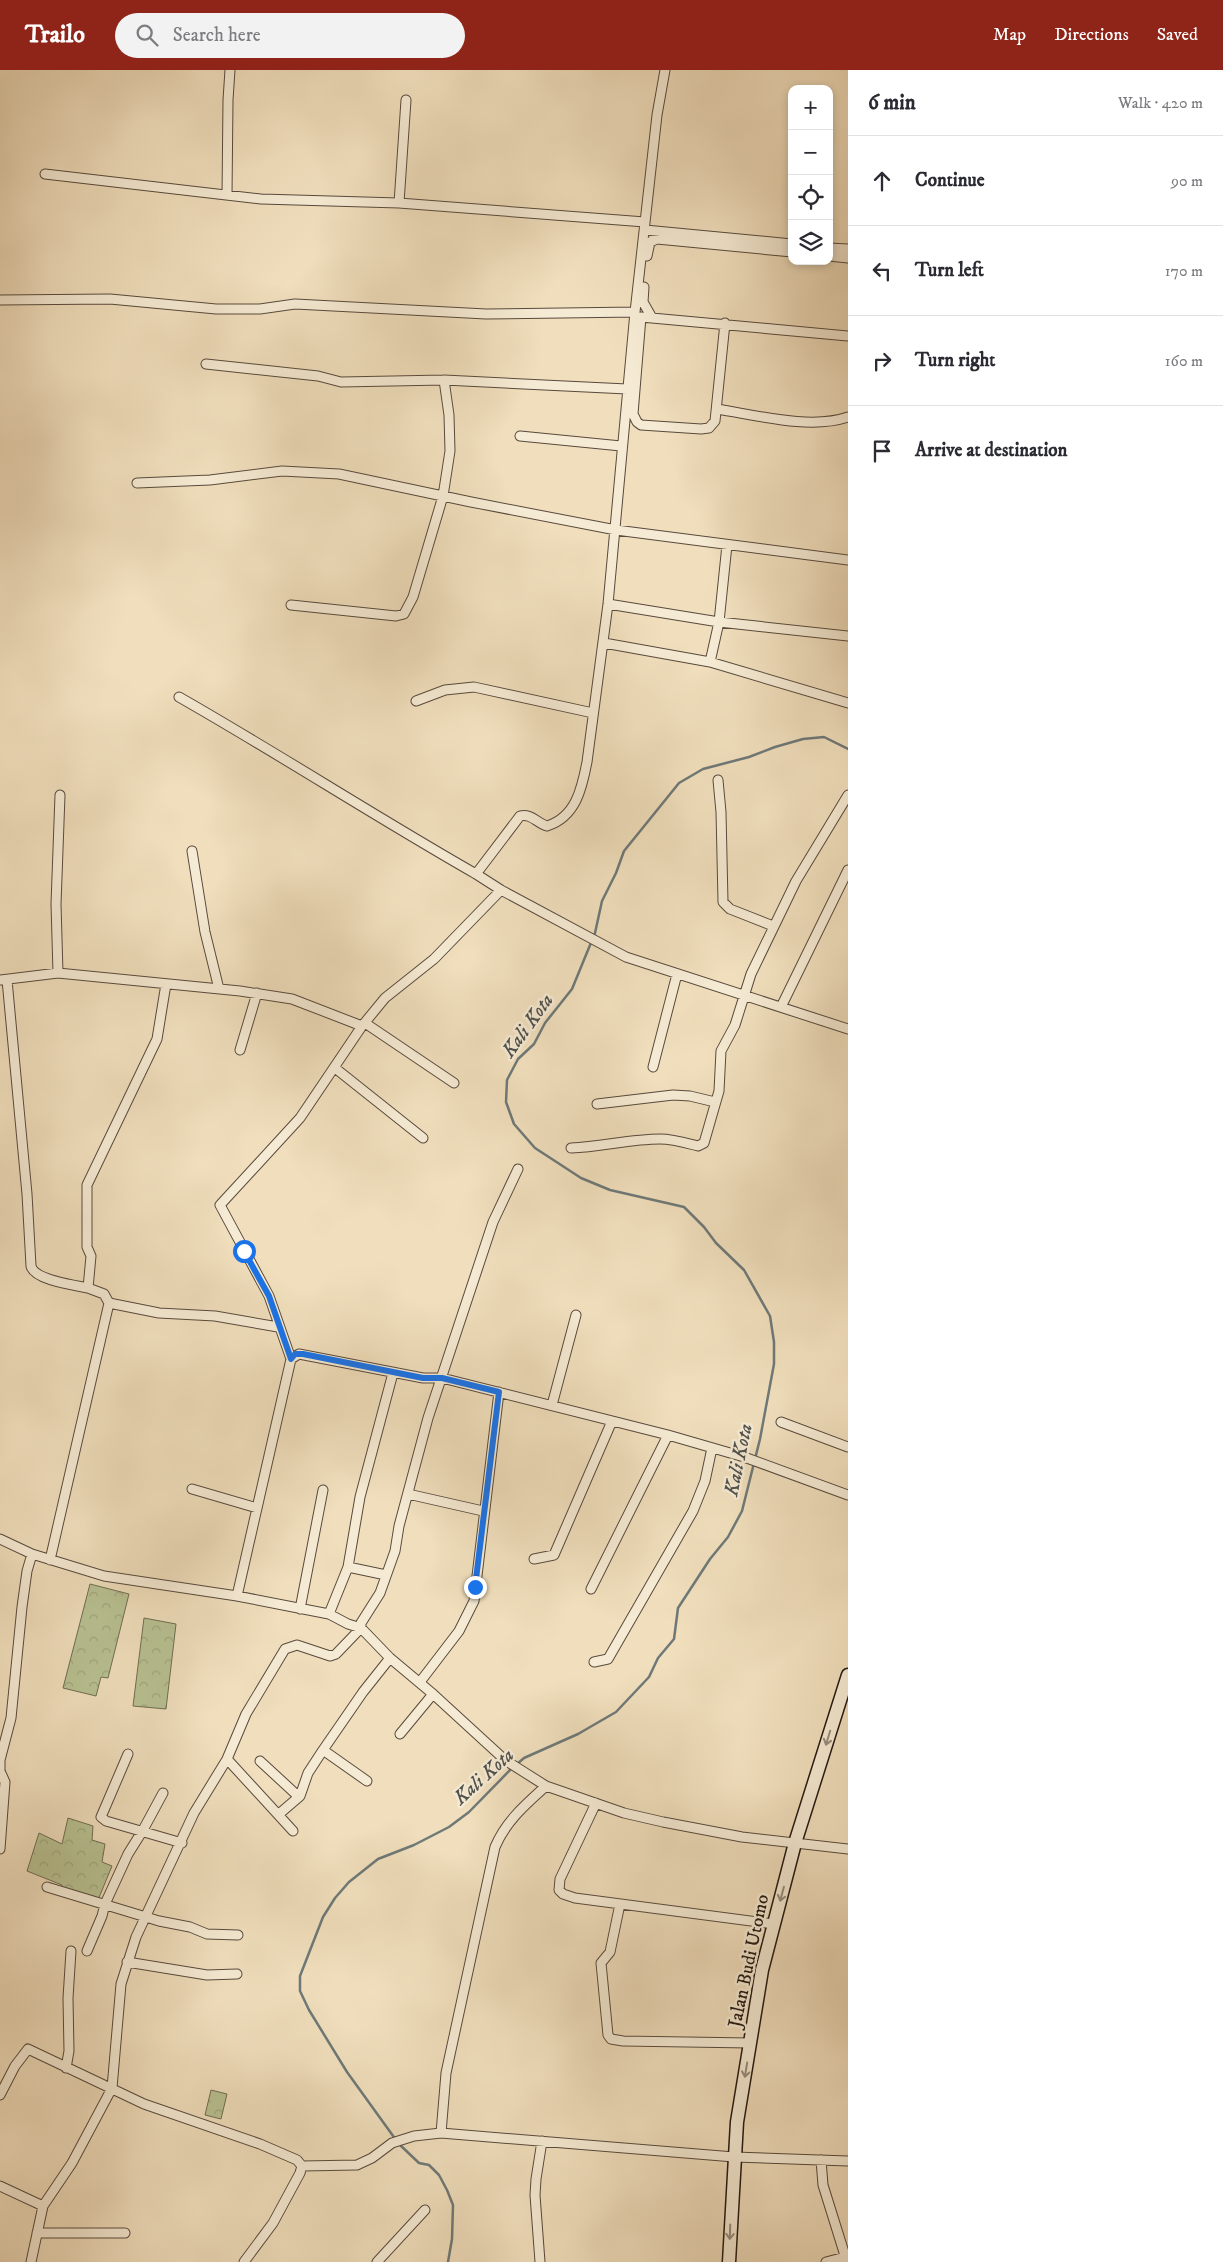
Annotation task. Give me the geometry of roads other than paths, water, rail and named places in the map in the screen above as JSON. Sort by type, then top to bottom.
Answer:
[{"type":"street","points":[[227,195],[230,70]]},
{"type":"street","points":[[476,874],[520,816],[526,814],[532,816],[547,826],[563,818],[571,809],[582,787],[588,762],[593,713],[604,642],[616,530],[621,446],[635,312],[657,115],[665,70]]},
{"type":"street","points":[[399,203],[406,100]]},
{"type":"street","points":[[45,174],[261,199],[399,203],[645,226],[788,244]]},
{"type":"street","points":[[651,316],[643,302],[646,257],[650,242],[657,239],[788,252]]},
{"type":"street","points":[[833,248],[848,249]]},
{"type":"street","points":[[833,256],[848,258]]},
{"type":"street","points":[[0,300],[110,299],[216,309],[260,309],[295,304],[477,314],[635,312]]},
{"type":"street","points":[[726,323],[717,409],[715,421],[709,428],[641,425],[637,422],[632,414],[641,317],[651,316],[726,323],[848,336]]},
{"type":"street","points":[[206,364],[318,376],[341,382],[444,380],[627,389]]},
{"type":"street","points":[[291,605],[396,616],[404,614],[413,597],[443,496],[450,451],[450,415],[444,380]]},
{"type":"street","points":[[717,409],[806,422],[836,421],[848,417]]},
{"type":"street","points":[[520,436],[621,446]]},
{"type":"street","points":[[137,483],[210,480],[298,470],[340,474],[616,530],[848,560]]},
{"type":"street","points":[[710,662],[719,622],[727,545]]},
{"type":"street","points":[[608,604],[719,622],[848,636]]},
{"type":"street","points":[[604,642],[710,662],[847,701]]},
{"type":"street","points":[[416,701],[445,690],[474,687],[593,713]]},
{"type":"street","points":[[179,697],[501,890],[606,947],[633,960],[848,1030]]},
{"type":"street","points":[[718,780],[721,812],[723,902],[730,909],[773,926]]},
{"type":"street","points":[[58,973],[56,904],[60,795]]},
{"type":"street","points":[[571,1148],[662,1139],[682,1141],[698,1146],[704,1142],[721,1079],[721,1052],[730,1037],[743,996],[773,926],[796,881],[848,795]]},
{"type":"street","points":[[192,851],[205,932],[219,989]]},
{"type":"street","points":[[781,1007],[848,870]]},
{"type":"street","points":[[291,1359],[269,1296],[220,1205],[300,1118],[363,1024],[384,998],[434,959],[501,890]]},
{"type":"street","points":[[50,1560],[109,1303],[104,1294],[88,1288],[39,1276],[32,1271],[30,1266],[27,1194],[3,980],[58,973],[219,989],[292,999],[363,1024],[454,1083]]},
{"type":"street","points":[[652,1067],[677,974]]},
{"type":"street","points":[[88,1288],[91,1256],[87,1247],[86,1185],[157,1039],[166,984]]},
{"type":"street","points":[[240,1050],[257,994]]},
{"type":"street","points":[[335,1068],[423,1138]]},
{"type":"street","points":[[597,1104],[673,1095],[690,1096],[715,1102]]},
{"type":"street","points":[[31,2262],[43,2206],[72,2163],[112,2088],[121,1984],[127,1962],[136,1937],[148,1917],[150,1906],[182,1843],[194,1813],[227,1760],[246,1714],[285,1649],[297,1645],[330,1656],[336,1654],[361,1628],[361,1623],[380,1594],[395,1550],[399,1526],[419,1450],[442,1378],[493,1222],[518,1169]]},
{"type":"street","points":[[109,1303],[159,1313],[215,1316],[259,1325],[278,1326]]},
{"type":"street","points":[[552,1406],[576,1315]]},
{"type":"street","points":[[237,1596],[291,1359],[295,1354],[423,1378],[442,1378],[612,1420],[744,1457],[848,1494]]},
{"type":"street","points":[[328,1614],[348,1567],[360,1497],[375,1448],[393,1372]]},
{"type":"street","points":[[420,1682],[459,1631],[474,1601],[483,1511],[499,1392]]},
{"type":"street","points":[[534,1559],[554,1555],[612,1420]]},
{"type":"street","points":[[781,1422],[848,1447]]},
{"type":"street","points":[[591,1589],[668,1435]]},
{"type":"street","points":[[594,1662],[608,1659],[615,1650],[642,1598],[693,1512],[705,1482],[712,1448]]},
{"type":"street","points":[[192,1489],[257,1508]]},
{"type":"street","points":[[300,1609],[323,1490]]},
{"type":"street","points":[[408,1494],[483,1511]]},
{"type":"street","points":[[0,1539],[32,1554],[112,1578],[237,1596],[328,1614],[361,1628],[390,1658],[420,1682],[505,1760],[546,1786],[631,1815],[663,1822],[742,1837],[848,1849]]},
{"type":"street","points":[[0,1849],[1,1818],[6,1782],[0,1771],[0,1760],[11,1718],[24,1589],[32,1554]]},
{"type":"street","points":[[348,1567],[386,1575]]},
{"type":"street","points":[[279,1814],[299,1797],[308,1773],[323,1750],[363,1692],[390,1658]]},
{"type":"street","name":"Jalan Budi Utomo","points":[[729,2262],[734,2157],[762,1970],[795,1843],[848,1675]]},
{"type":"street","points":[[400,1734],[433,1694]]},
{"type":"street","points":[[323,1750],[367,1781]]},
{"type":"street","points":[[128,1754],[100,1817],[106,1821],[144,1830],[182,1843]]},
{"type":"street","points":[[227,1760],[293,1831]]},
{"type":"street","points":[[260,1761],[299,1797]]},
{"type":"street","points":[[441,2133],[446,2073],[495,1848],[506,1825],[521,1808],[546,1786]]},
{"type":"street","points":[[88,1950],[105,1904],[128,1854],[144,1830],[163,1793]]},
{"type":"street","points":[[596,1803],[560,1879],[559,1890],[563,1894],[575,1898],[774,1924]]},
{"type":"street","points":[[47,1887],[148,1917],[190,1927],[207,1934],[238,1935]]},
{"type":"street","points":[[620,1904],[610,1952],[601,1962],[608,2035],[611,2039],[623,2041],[750,2043]]},
{"type":"street","points":[[66,2068],[69,2051],[68,1998],[71,1951]]},
{"type":"street","points":[[127,1962],[207,1975],[237,1974]]},
{"type":"street","points":[[0,2095],[15,2066],[28,2049],[144,2104],[275,2151],[297,2160],[302,2166]]},
{"type":"street","points":[[302,2166],[357,2165],[372,2158],[392,2143],[408,2137],[441,2133],[507,2140],[542,2141],[734,2157],[848,2161]]},
{"type":"street","points":[[540,2262],[535,2195],[542,2141]]},
{"type":"street","points":[[821,2160],[823,2185],[846,2260],[826,2262]]},
{"type":"street","points":[[244,2262],[272,2223],[302,2166]]},
{"type":"street","points":[[0,2186],[43,2206]]},
{"type":"street","points":[[377,2262],[425,2210]]},
{"type":"street","points":[[37,2233],[125,2233]]},
{"type":"waterway","name":"Kali Kota","points":[[517,1764],[524,1758],[578,1734],[616,1712],[649,1677],[658,1658],[674,1639],[678,1608],[710,1559],[728,1537],[742,1511],[760,1439],[774,1364],[774,1342],[770,1316],[744,1270],[716,1243],[704,1227],[684,1207],[610,1190],[581,1178],[535,1148],[514,1124],[506,1102],[507,1080],[518,1059],[534,1044],[545,1023],[572,989],[595,933],[602,901],[616,873],[624,851],[679,783],[703,769],[749,757],[803,739],[824,737],[848,749]]},
{"type":"waterway","name":"Kali Kota","points":[[396,2140],[347,2072],[309,2010],[300,1991],[300,1976],[323,1917],[335,1898],[349,1882],[378,1859],[414,1845],[449,1827],[469,1812],[513,1767]]},
{"type":"waterway","name":"Kali Kota","points":[[399,2144],[419,2163],[429,2165],[439,2175],[447,2190],[453,2205],[452,2239],[448,2262]]}]
